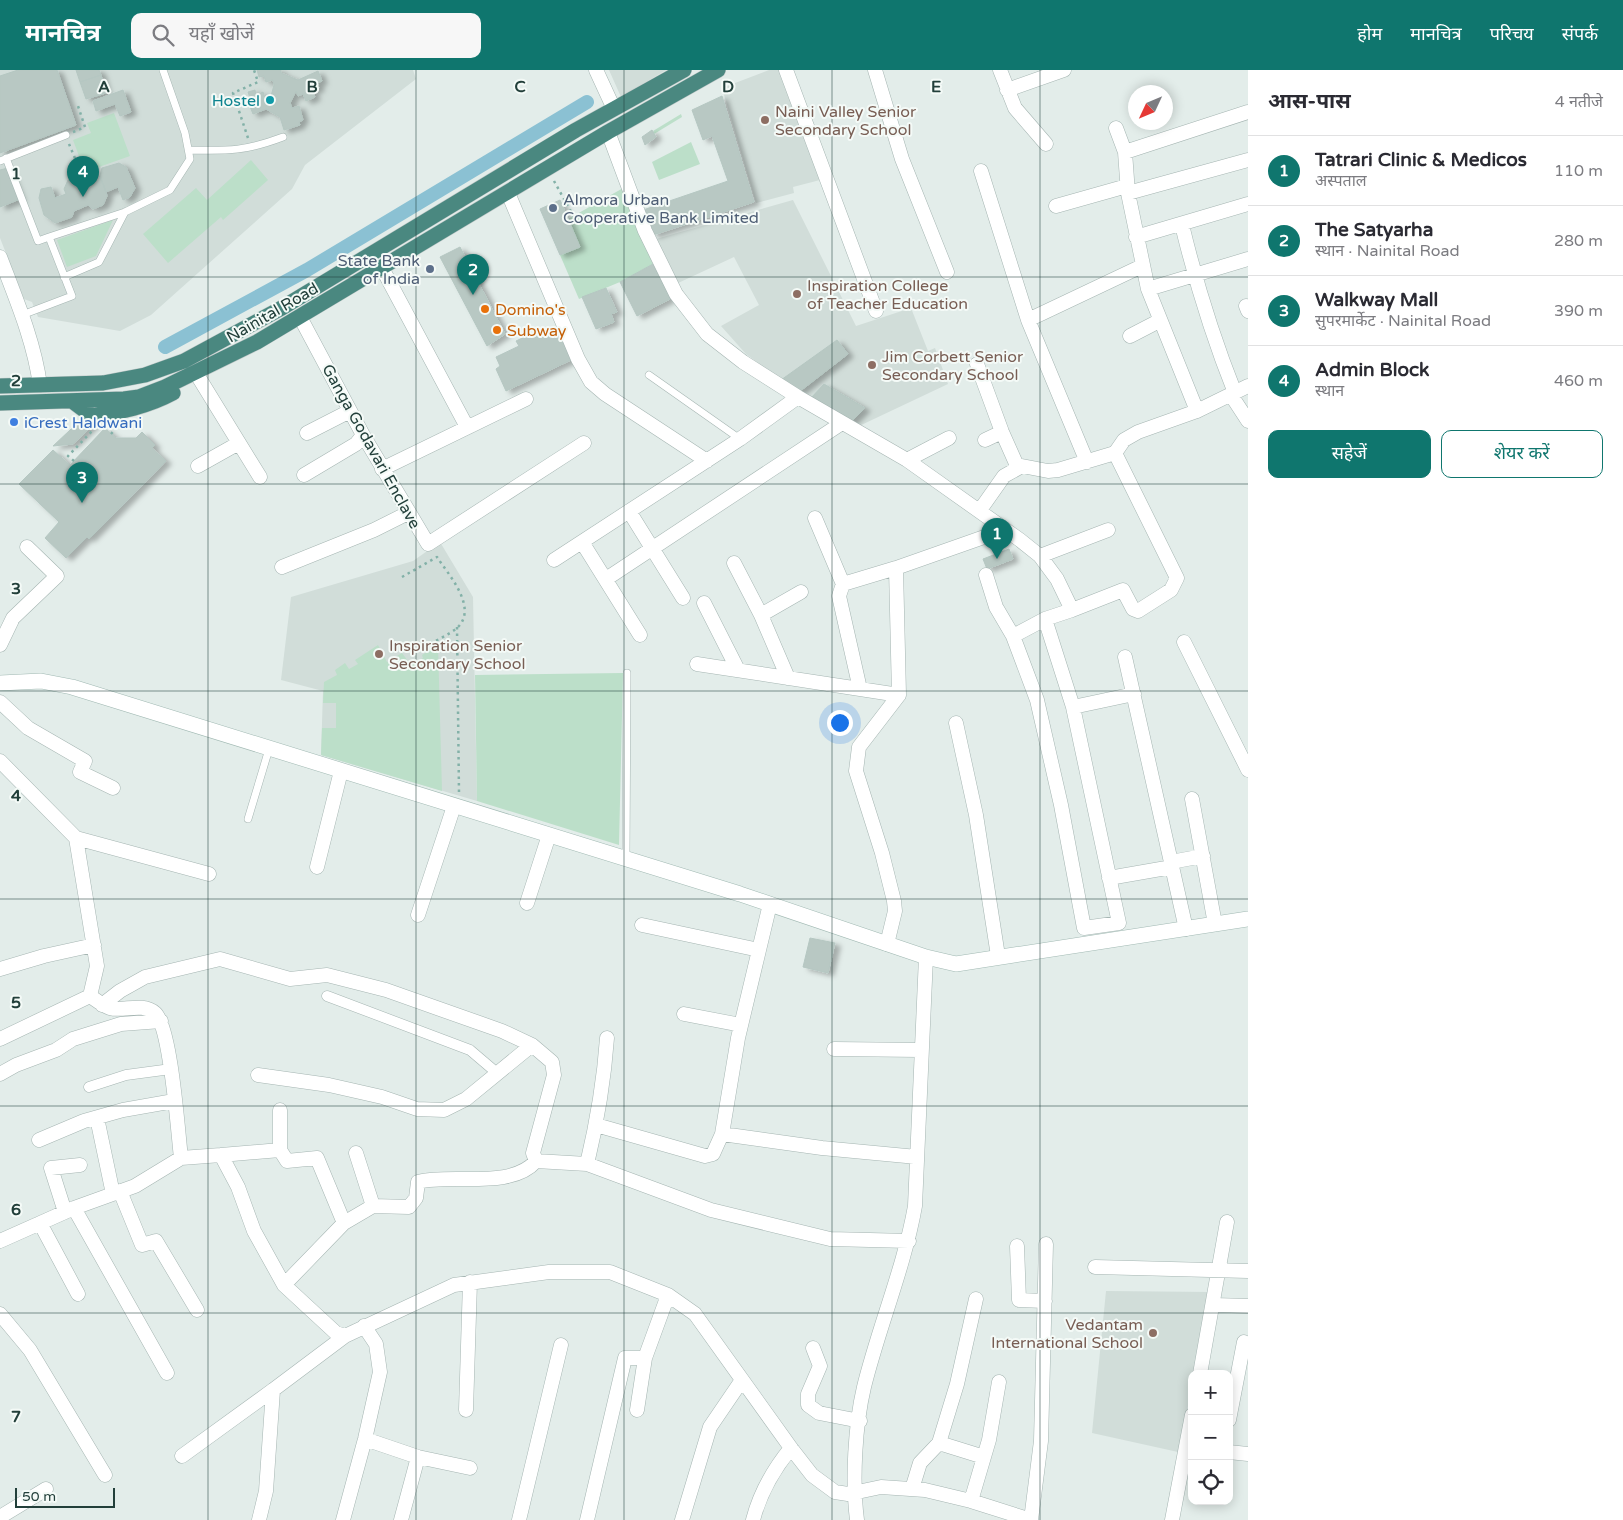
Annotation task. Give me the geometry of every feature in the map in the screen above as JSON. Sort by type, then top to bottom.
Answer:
[{"type":"highway","name":"Nainital Road","points":[[0,386],[116,381],[145,375],[184,361],[280,309],[607,113],[684,70]]},
{"type":"highway","name":"Nainital Road","points":[[0,403],[139,397],[196,373],[257,342],[615,128],[718,70]]},
{"type":"highway","points":[[632,99],[639,114]]},
{"type":"highway","points":[[607,113],[615,128]]},
{"type":"highway","points":[[72,400],[92,416],[152,404],[190,384],[196,373]]},
{"type":"main road","points":[[0,683],[42,681],[72,687],[770,904],[926,957],[956,964],[998,956],[1248,920]]},
{"type":"street","points":[[596,70],[607,113]]},
{"type":"street","points":[[786,70],[876,311]]},
{"type":"street","points":[[875,70],[902,159],[947,272]]},
{"type":"street","points":[[1000,70],[1015,108],[1046,144]]},
{"type":"street","points":[[1007,90],[1064,70]]},
{"type":"street","points":[[1125,152],[1248,112]]},
{"type":"street","points":[[615,128],[645,231],[676,294],[707,334],[743,362],[798,397],[907,460],[944,488],[980,510],[1040,556],[1057,579],[1072,610]]},
{"type":"street","points":[[1116,128],[1125,152],[1128,190],[1148,289],[1159,321],[1198,411]]},
{"type":"street","points":[[1056,206],[1248,160]]},
{"type":"street","points":[[981,172],[1028,320],[1087,462]]},
{"type":"street","points":[[508,192],[578,359],[592,382],[605,394],[707,461]]},
{"type":"street","points":[[1136,237],[1248,204]]},
{"type":"street","points":[[1182,225],[1194,275],[1214,342],[1233,394],[1248,421]]},
{"type":"street","points":[[0,257],[22,315],[37,366],[40,385]]},
{"type":"street","points":[[1148,289],[1248,258]]},
{"type":"street","points":[[1028,320],[1142,266]]},
{"type":"street","points":[[382,268],[467,427]]},
{"type":"street","name":"Ganga Godavari Enclave","points":[[300,317],[363,436],[428,544],[584,443]]},
{"type":"street","points":[[1130,336],[1159,321]]},
{"type":"street","points":[[977,364],[1002,432],[1018,468]]},
{"type":"street","points":[[196,373],[260,477]]},
{"type":"street","points":[[980,510],[1004,476],[1022,466],[1048,471],[1058,470],[1115,453],[1124,440],[1138,432],[1198,411],[1248,386]]},
{"type":"street","points":[[554,560],[740,439],[798,397]]},
{"type":"street","points":[[382,469],[526,399]]},
{"type":"street","points":[[307,433],[350,411]]},
{"type":"street","points":[[606,579],[842,423]]},
{"type":"street","points":[[985,440],[1002,432]]},
{"type":"street","points":[[304,475],[356,444],[363,436]]},
{"type":"street","points":[[907,460],[949,438]]},
{"type":"street","points":[[198,466],[239,443]]},
{"type":"street","points":[[1013,636],[1045,619],[1122,590],[1133,609],[1138,611],[1171,590],[1177,578],[1115,453]]},
{"type":"street","points":[[629,511],[683,598]]},
{"type":"street","points":[[282,568],[374,530],[408,513]]},
{"type":"street","points":[[815,518],[843,584],[839,596],[860,689]]},
{"type":"street","points":[[843,584],[896,568],[1004,530]]},
{"type":"street","points":[[1040,556],[1108,530]]},
{"type":"street","points":[[582,542],[640,635]]},
{"type":"street","points":[[0,646],[13,618],[57,576],[27,547]]},
{"type":"street","points":[[734,563],[761,615],[788,678]]},
{"type":"street","points":[[887,944],[895,911],[894,901],[882,853],[856,771],[859,747],[899,695],[896,568]]},
{"type":"street","points":[[986,575],[996,607],[1013,636],[1037,700],[1061,805],[1084,928],[1119,923],[1073,707],[1045,619]]},
{"type":"street","points":[[761,615],[801,592]]},
{"type":"street","points":[[704,603],[738,670]]},
{"type":"street","points":[[1184,642],[1248,770]]},
{"type":"street","points":[[1125,657],[1186,928]]},
{"type":"street","points":[[697,664],[899,695]]},
{"type":"street","points":[[1073,707],[1134,694]]},
{"type":"street","points":[[0,702],[28,728],[85,761],[80,772],[113,788]]},
{"type":"street","points":[[956,723],[976,815],[998,956]]},
{"type":"street","points":[[0,762],[76,838],[209,874]]},
{"type":"street","points":[[317,867],[341,771]]},
{"type":"street","points":[[1192,798],[1215,924]]},
{"type":"street","points":[[418,915],[457,807]]},
{"type":"street","points":[[527,903],[548,835]]},
{"type":"street","points":[[76,838],[97,966],[90,996]]},
{"type":"street","points":[[1109,878],[1203,856]]},
{"type":"street","points":[[596,1125],[705,1156],[713,1154],[722,1134],[741,1024],[770,904]]},
{"type":"street","points":[[642,925],[759,950]]},
{"type":"street","points":[[0,969],[44,956],[94,945]]},
{"type":"street","points":[[857,1520],[853,1493],[864,1388],[909,1241],[915,1206],[920,1050],[926,957]]},
{"type":"street","points":[[102,1005],[120,991],[145,977],[220,959],[290,979],[327,975],[386,990],[502,1031],[532,1044],[552,1062],[554,1075],[533,1153],[536,1161]]},
{"type":"street","points":[[90,996],[110,1009],[146,1008],[154,1012],[161,1021],[171,1069],[180,1158]]},
{"type":"street","points":[[0,1039],[90,996]]},
{"type":"street","points":[[327,996],[470,1050],[498,1073]]},
{"type":"street","points":[[684,1014],[741,1024]]},
{"type":"street","points":[[0,1074],[16,1065],[56,1050],[73,1039],[120,1024],[161,1021]]},
{"type":"street","points":[[587,1164],[596,1125],[605,1070],[607,1038]]},
{"type":"street","points":[[258,1075],[338,1087],[382,1097],[417,1109],[444,1110],[466,1099],[532,1044]]},
{"type":"street","points":[[834,1049],[920,1050]]},
{"type":"street","points":[[89,1087],[126,1076],[171,1069]]},
{"type":"street","points":[[39,1140],[97,1118],[174,1101]]},
{"type":"street","points":[[280,1110],[280,1150],[287,1161],[318,1158],[344,1223]]},
{"type":"street","points":[[97,1118],[117,1192],[142,1245],[156,1241],[197,1310]]},
{"type":"street","points":[[722,1134],[822,1148],[917,1157]]},
{"type":"street","points":[[0,1241],[70,1210],[135,1186],[180,1158],[280,1150]]},
{"type":"street","points":[[356,1153],[373,1206]]},
{"type":"street","points":[[221,1155],[238,1187],[254,1231],[284,1285],[336,1333],[345,1336]]},
{"type":"street","points":[[536,1161],[587,1164],[711,1210],[830,1239],[909,1241]]},
{"type":"street","points":[[284,1285],[344,1223],[373,1206],[409,1207],[416,1198],[418,1182],[520,1174],[529,1170],[536,1161]]},
{"type":"street","points":[[80,1165],[51,1168],[70,1210],[167,1373]]},
{"type":"street","points":[[1201,1370],[1214,1305],[1227,1222]]},
{"type":"street","points":[[40,1223],[78,1294]]},
{"type":"street","points":[[182,1456],[345,1336],[454,1285],[550,1272],[610,1272],[668,1295],[694,1314],[812,1475],[835,1492],[853,1493],[881,1487],[912,1489],[971,1501],[1031,1520],[1041,1441],[1046,1244]]},
{"type":"street","points":[[1017,1246],[1019,1300],[1044,1301]]},
{"type":"street","points":[[1094,1267],[1248,1271]]},
{"type":"street","points":[[466,1410],[470,1282]]},
{"type":"street","points":[[637,1410],[645,1358],[668,1295]]},
{"type":"street","points":[[912,1489],[920,1464],[939,1443],[957,1384],[976,1299]]},
{"type":"street","points":[[1214,1305],[1248,1306]]},
{"type":"street","points":[[0,1314],[30,1350],[105,1475]]},
{"type":"street","points":[[343,1520],[366,1439],[380,1372],[376,1344],[364,1326]]},
{"type":"street","points":[[1230,1415],[1244,1342]]},
{"type":"street","points":[[519,1520],[561,1345]]},
{"type":"street","points":[[813,1348],[820,1366],[808,1394],[808,1405],[819,1413],[860,1421]]},
{"type":"street","points":[[587,1520],[625,1358],[645,1358]]},
{"type":"street","points":[[682,1520],[710,1427],[742,1380]]},
{"type":"street","points":[[971,1501],[984,1457],[999,1382]]},
{"type":"street","points":[[259,1520],[266,1491],[273,1390]]},
{"type":"street","points":[[366,1439],[418,1457],[470,1468]]},
{"type":"street","points":[[939,1443],[984,1457]]},
{"type":"street","points":[[753,1520],[759,1499],[779,1463],[791,1448]]},
{"type":"street","points":[[1172,1520],[1188,1451]]},
{"type":"street","points":[[1233,1452],[1248,1454]]},
{"type":"street","points":[[401,1520],[418,1457]]},
{"type":"street","points":[[0,1518],[46,1489]]},
{"type":"lane","points":[[66,135],[3,160],[38,241],[125,212],[170,190],[190,159],[190,150],[163,70]]},
{"type":"lane","points":[[190,150],[229,151],[252,148],[283,137]]},
{"type":"lane","points":[[64,277],[99,262],[125,212]]},
{"type":"lane","points":[[22,315],[72,296],[49,237]]},
{"type":"lane","points":[[649,375],[740,439]]},
{"type":"lane","points":[[626,673],[626,859]]},
{"type":"lane","points":[[248,819],[270,748]]},
{"type":"path","points":[[252,148],[233,93],[258,82],[254,70]]},
{"type":"path","points":[[547,169],[574,217]]},
{"type":"path","points":[[74,461],[68,456],[109,413]]},
{"type":"path","points":[[402,577],[437,557],[464,600],[464,619],[457,627],[420,649]]},
{"type":"path","points":[[457,627],[457,807]]},
{"type":"shaded area","points":[[0,70],[413,70],[416,79],[305,165],[292,189],[151,315],[120,331],[38,317],[32,302],[24,299],[0,238]]},
{"type":"shaded area","points":[[609,70],[666,70],[621,97]]},
{"type":"shaded area","name":"Naini Valley Senior Secondary School","points":[[769,70],[781,70],[820,180],[793,187],[794,193],[756,203],[722,88]]},
{"type":"shaded area","name":"Inspiration College of Teacher Education","points":[[793,200],[856,326],[911,308],[928,351],[935,348],[948,384],[857,427],[781,380],[746,354],[721,326],[759,305],[734,257],[676,284],[656,239]]},
{"type":"shaded area","name":"Inspiration Senior Secondary School","points":[[440,542],[473,597],[477,801],[321,755],[323,691],[281,680],[291,597],[413,561]]},
{"type":"shaded area","name":"Vedantam International School","points":[[1106,1291],[1212,1292],[1196,1370],[1188,1370],[1188,1406],[1178,1452],[1092,1433]]},
{"type":"green space","points":[[114,113],[130,156],[85,172],[73,140],[91,133],[87,123]]},
{"type":"green space","points":[[681,114],[682,117],[654,134],[653,131]]},
{"type":"green space","points":[[691,142],[700,164],[659,180],[652,162]]},
{"type":"green space","points":[[251,160],[268,180],[223,220],[221,217],[168,263],[143,234],[196,188],[207,200]]},
{"type":"green space","points":[[625,187],[653,264],[620,282],[579,299],[560,255],[580,247],[568,219]]},
{"type":"green space","points":[[113,220],[96,256],[67,267],[57,240]]},
{"type":"green space","points":[[378,645],[387,662],[402,653],[411,665],[423,658],[422,655],[438,645],[442,791],[321,755],[322,728],[336,728],[336,703],[323,703],[324,682],[337,675],[335,670],[345,663],[349,669],[358,664],[355,660]]},
{"type":"green space","points":[[623,673],[619,845],[477,801],[475,675]]},
{"type":"building","points":[[18,70],[57,70],[76,125],[0,153],[0,76]]},
{"type":"building","points":[[76,70],[99,70],[101,75],[80,82]]},
{"type":"building","name":"Hostel","points":[[257,70],[281,70],[281,73],[298,80],[318,71],[322,81],[317,83],[319,88],[312,91],[315,97],[306,101],[303,94],[298,96],[296,91],[290,103],[292,108],[299,106],[303,120],[299,122],[300,125],[284,130],[280,117],[266,109],[253,114],[247,99],[250,98],[248,92],[255,90],[256,95],[263,92],[265,98],[271,96],[274,85],[273,80],[266,82],[264,76],[259,77]]},
{"type":"building","points":[[101,75],[106,93],[86,99],[80,82]]},
{"type":"building","points":[[123,90],[131,112],[120,116],[115,104],[96,111],[93,101]]},
{"type":"building","points":[[722,96],[754,202],[653,235],[643,210],[728,181],[712,136],[703,140],[692,110]]},
{"type":"building","points":[[652,130],[656,137],[645,145],[642,137]]},
{"type":"building","points":[[119,163],[126,167],[135,188],[130,197],[123,200],[118,187],[106,192],[100,176],[102,168]]},
{"type":"building","points":[[8,168],[20,199],[0,207],[0,170]]},
{"type":"building","points":[[91,172],[93,179],[100,176],[106,192],[107,196],[103,205],[93,209],[88,205],[74,211],[72,217],[55,223],[44,215],[39,198],[41,189],[51,187],[55,198],[66,194],[64,189],[68,180]]},
{"type":"building","points":[[560,200],[580,247],[560,255],[540,209]]},
{"type":"building","points":[[460,247],[505,334],[487,346],[440,257]]},
{"type":"building","points":[[653,264],[670,299],[637,316],[620,282]]},
{"type":"building","points":[[606,288],[617,312],[611,314],[614,322],[596,329],[582,297]]},
{"type":"building","points":[[552,330],[556,339],[562,337],[573,359],[506,391],[496,369],[500,366],[496,357],[519,346],[516,341],[535,332],[537,337]]},
{"type":"building","points":[[837,340],[848,354],[799,392],[781,380]]},
{"type":"building","points":[[824,384],[865,408],[850,423],[810,399]]},
{"type":"building","points":[[86,415],[95,423],[73,444],[53,446]]},
{"type":"building","points":[[105,428],[116,438],[136,438],[142,432],[155,445],[152,448],[166,461],[89,539],[87,537],[66,558],[45,538],[59,522],[19,484],[53,450],[70,465]]},
{"type":"building","points":[[1009,549],[1013,559],[987,569],[983,559]]},
{"type":"building","points":[[810,938],[835,943],[828,973],[803,967]]},
{"type":"waterway","points":[[165,347],[307,270],[587,102]]},
{"type":"place","name":"Hostel","points":[[270,100]]},
{"type":"place","name":"Naini Valley Senior Secondary School","points":[[765,120]]},
{"type":"place","name":"Admin Block","points":[[83,197]]},
{"type":"place","name":"Almora Urban Cooperative Bank Limited","points":[[553,208]]},
{"type":"place","name":"State Bank of India","points":[[430,269]]},
{"type":"place","name":"Inspiration College of Teacher Education","points":[[797,294]]},
{"type":"place","name":"The Satyarha","points":[[473,295]]},
{"type":"place","name":"Domino's","points":[[485,309]]},
{"type":"place","name":"Subway","points":[[497,330]]},
{"type":"place","name":"Jim Corbett Senior Secondary School","points":[[872,365]]},
{"type":"place","name":"iCrest Haldwani","points":[[14,422]]},
{"type":"place","name":"Walkway Mall","points":[[82,503]]},
{"type":"place","name":"Tatrari Clinic & Medicos","points":[[997,559]]},
{"type":"place","name":"Inspiration Senior Secondary School","points":[[379,654]]},
{"type":"place","name":"Vedantam International School","points":[[1153,1333]]}]
